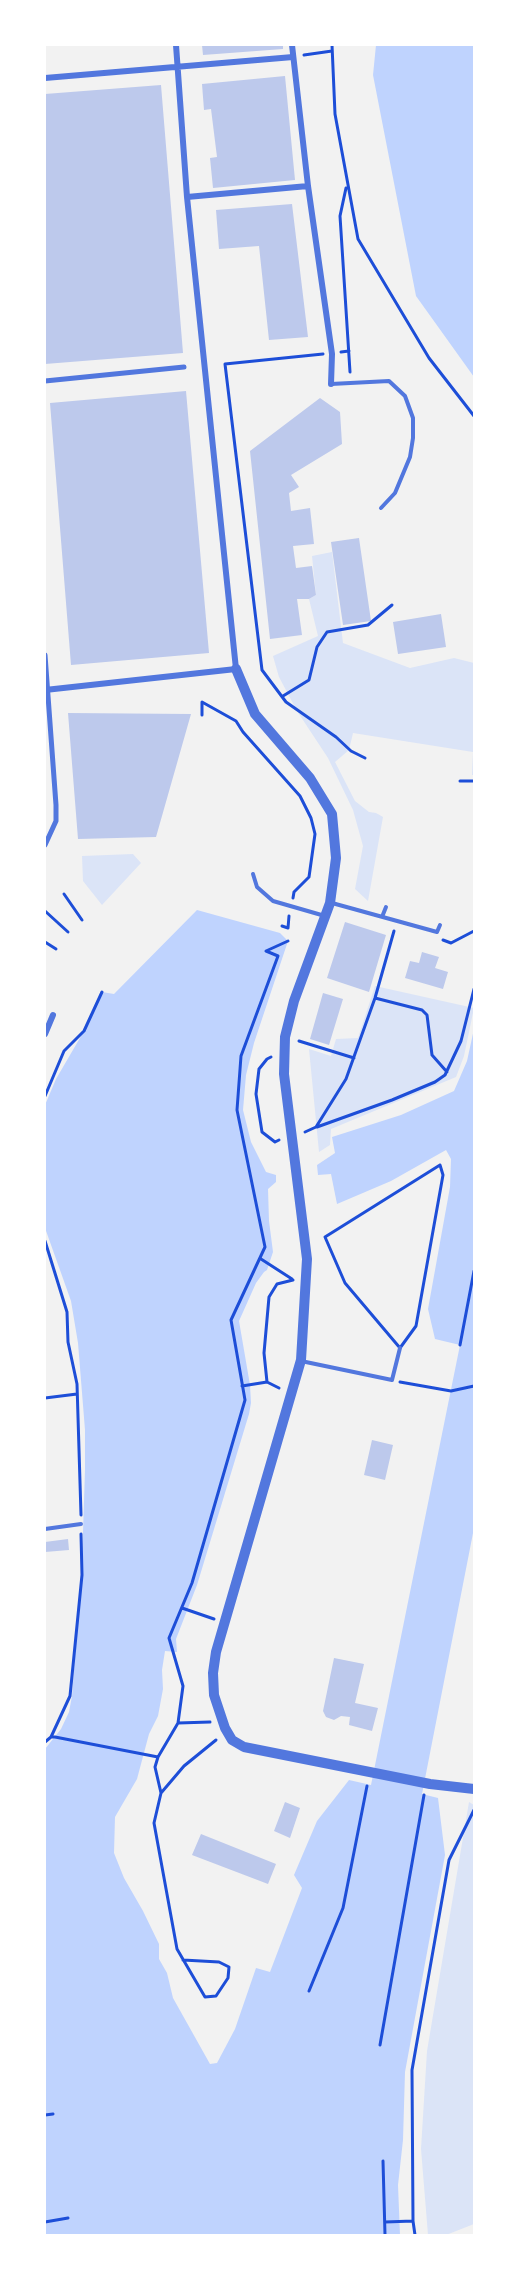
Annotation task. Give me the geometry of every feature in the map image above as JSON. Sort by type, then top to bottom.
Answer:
[{"type":"street","points":[[176,45],[187,197],[236,669],[255,714],[310,778],[332,814],[336,858],[330,903],[294,1001],[285,1037],[284,1074],[307,1259],[301,1360],[216,1652],[213,1673],[214,1695],[221,1721],[232,1740],[244,1747],[430,1784],[474,1789]]},
{"type":"street","points":[[292,45],[308,186],[332,354],[331,384]]},
{"type":"street","points":[[45,78],[293,57]]},
{"type":"street","points":[[187,197],[308,186]]},
{"type":"street","points":[[45,381],[184,367]]},
{"type":"street","points":[[45,655],[56,805],[56,821],[45,845]]},
{"type":"street","points":[[46,690],[236,669]]},
{"type":"street","points":[[45,1034],[53,1015]]},
{"type":"lane","points":[[331,384],[389,381],[405,396],[413,418],[414,438],[410,457],[395,493],[381,508]]},
{"type":"lane","points":[[253,874],[257,887],[273,901],[325,916]]},
{"type":"lane","points":[[330,903],[437,932],[440,925]]},
{"type":"lane","points":[[382,917],[386,907]]},
{"type":"lane","points":[[301,1360],[392,1380],[400,1348]]},
{"type":"lane","points":[[45,1529],[81,1524]]},
{"type":"path","points":[[332,45],[335,114],[358,239],[429,358],[474,416]]},
{"type":"path","points":[[293,57],[332,51]]},
{"type":"path","points":[[347,185],[340,216],[351,383]]},
{"type":"path","points":[[349,351],[225,364],[262,670],[284,696],[286,702],[336,737],[351,752],[364,758]]},
{"type":"path","points":[[284,696],[309,680],[317,647],[327,632],[368,625],[392,605]]},
{"type":"path","points":[[202,715],[202,702],[236,721],[243,732],[300,796],[311,818],[315,834],[309,877],[294,892],[288,928],[282,926]]},
{"type":"path","points":[[460,781],[474,781]]},
{"type":"path","points":[[64,894],[82,920]]},
{"type":"path","points":[[45,911],[68,932]]},
{"type":"path","points":[[316,1127],[346,1079],[375,998],[397,921]]},
{"type":"path","points":[[437,932],[443,940],[451,943],[474,931]]},
{"type":"path","points":[[183,1960],[219,1962],[229,1967],[228,1978],[216,1996],[205,1997],[183,1960],[177,1949],[154,1823],[161,1793],[155,1767],[158,1757],[178,1723],[183,1686],[169,1638],[192,1583],[245,1400],[231,1320],[265,1247],[237,1110],[241,1056],[278,956],[266,951],[288,941]]},
{"type":"path","points":[[45,942],[56,949]]},
{"type":"path","points":[[284,1056],[277,1055],[267,1059],[259,1069],[256,1094],[262,1132],[275,1142],[435,1082],[447,1072],[461,1041],[474,989]]},
{"type":"path","points":[[45,1096],[64,1051],[84,1031],[102,992]]},
{"type":"path","points":[[375,998],[422,1010],[427,1015],[432,1055],[447,1072]]},
{"type":"path","points":[[285,1037],[354,1058]]},
{"type":"path","points":[[440,1165],[443,1175],[416,1326],[400,1348],[345,1283],[325,1237],[440,1165]]},
{"type":"path","points":[[45,1241],[67,1312],[68,1342],[77,1394],[82,1575],[70,1696],[53,1737],[45,1742]]},
{"type":"path","points":[[261,1258],[292,1280]]},
{"type":"path","points":[[460,1345],[474,1271]]},
{"type":"path","points":[[267,1382],[264,1353],[269,1297],[277,1284],[305,1279]]},
{"type":"path","points":[[392,1380],[451,1391],[474,1386]]},
{"type":"path","points":[[242,1386],[267,1382],[292,1394]]},
{"type":"path","points":[[45,1398],[77,1394]]},
{"type":"path","points":[[182,1608],[224,1622]]},
{"type":"path","points":[[178,1723],[221,1721]]},
{"type":"path","points":[[161,1793],[184,1766],[227,1731]]},
{"type":"path","points":[[53,1737],[158,1757]]},
{"type":"path","points":[[309,1991],[343,1908],[367,1784]]},
{"type":"path","points":[[380,2045],[424,1795]]},
{"type":"path","points":[[415,2235],[412,2070],[449,1860],[474,1810]]},
{"type":"path","points":[[45,2115],[52,2114]]},
{"type":"path","points":[[383,2161],[385,2235]]},
{"type":"path","points":[[45,2222],[68,2218]]},
{"type":"path","points":[[385,2222],[413,2221]]},
{"type":"shaded area","points":[[332,552],[343,643],[410,668],[454,658],[474,663],[474,775],[472,775],[473,752],[353,733],[349,750],[335,762],[355,801],[369,812],[383,817],[368,901],[355,889],[363,846],[353,810],[328,758],[297,711],[279,677],[273,656],[318,636],[309,599],[316,595],[312,556]]},
{"type":"shaded area","points":[[133,854],[141,863],[102,905],[83,881],[82,856]]},
{"type":"shaded area","points":[[375,986],[474,1008],[464,1056],[456,1077],[331,1129],[330,1145],[319,1152],[309,1049],[331,1056],[336,1039],[358,1038]]},
{"type":"shaded area","points":[[469,1802],[474,1805],[474,2224],[446,2235],[428,2235],[421,2149],[427,2051]]},
{"type":"water","points":[[376,45],[474,45],[474,377],[416,296],[373,75]]},
{"type":"water","points":[[197,910],[280,933],[288,941],[254,1043],[246,1075],[243,1110],[251,1142],[266,1172],[276,1175],[276,1182],[268,1189],[273,1252],[267,1270],[256,1283],[239,1321],[250,1385],[249,1414],[197,1585],[176,1639],[177,1652],[165,1651],[162,1670],[163,1689],[158,1716],[149,1734],[137,1779],[115,1817],[114,1853],[124,1878],[159,1944],[159,1959],[167,1973],[173,1998],[210,2064],[217,2063],[235,2029],[256,1968],[270,1972],[302,1888],[294,1875],[317,1821],[349,1780],[371,1785],[460,1345],[435,1339],[428,1309],[450,1187],[451,1159],[446,1150],[391,1181],[337,1204],[331,1174],[318,1175],[317,1165],[335,1153],[332,1137],[401,1115],[454,1091],[467,1061],[474,1029],[474,1528],[422,1794],[438,1798],[445,1855],[405,2072],[403,2140],[398,2185],[400,2235],[45,2235],[45,1749],[61,1729],[69,1712],[72,1696],[82,1564],[85,1430],[78,1343],[71,1301],[45,1228],[45,1105],[56,1079],[84,1031],[102,992],[114,994]]},
{"type":"building","points":[[202,45],[283,45],[283,49],[203,55]]},
{"type":"building","points":[[285,76],[295,180],[213,188],[210,158],[217,157],[211,109],[204,110],[202,84]]},
{"type":"building","points":[[161,85],[183,353],[45,364],[45,94]]},
{"type":"building","points":[[292,204],[308,337],[269,340],[259,246],[219,249],[216,210]]},
{"type":"building","points":[[186,391],[209,653],[71,665],[50,403]]},
{"type":"building","points":[[320,398],[340,412],[342,444],[291,475],[299,487],[289,493],[291,511],[310,508],[314,544],[293,546],[296,568],[312,566],[316,595],[309,599],[297,599],[302,635],[270,639],[250,451]]},
{"type":"building","points":[[359,538],[371,621],[343,625],[331,542]]},
{"type":"building","points":[[441,614],[446,647],[398,654],[393,622]]},
{"type":"building","points":[[68,713],[191,714],[156,837],[78,839]]},
{"type":"building","points":[[345,922],[386,935],[369,992],[327,978]]},
{"type":"building","points":[[422,952],[439,957],[435,968],[448,972],[443,989],[405,978],[410,961],[419,963]]},
{"type":"building","points":[[323,993],[343,999],[329,1045],[310,1039]]},
{"type":"building","points":[[372,1440],[393,1445],[385,1480],[364,1475]]},
{"type":"building","points":[[68,1539],[69,1550],[45,1552],[45,1542]]},
{"type":"building","points":[[334,1658],[364,1664],[355,1703],[378,1708],[372,1731],[349,1725],[350,1717],[341,1716],[334,1720],[326,1717],[323,1711]]},
{"type":"building","points":[[285,1802],[300,1808],[290,1838],[274,1831]]},
{"type":"building","points":[[201,1834],[276,1864],[268,1884],[192,1855]]}]
